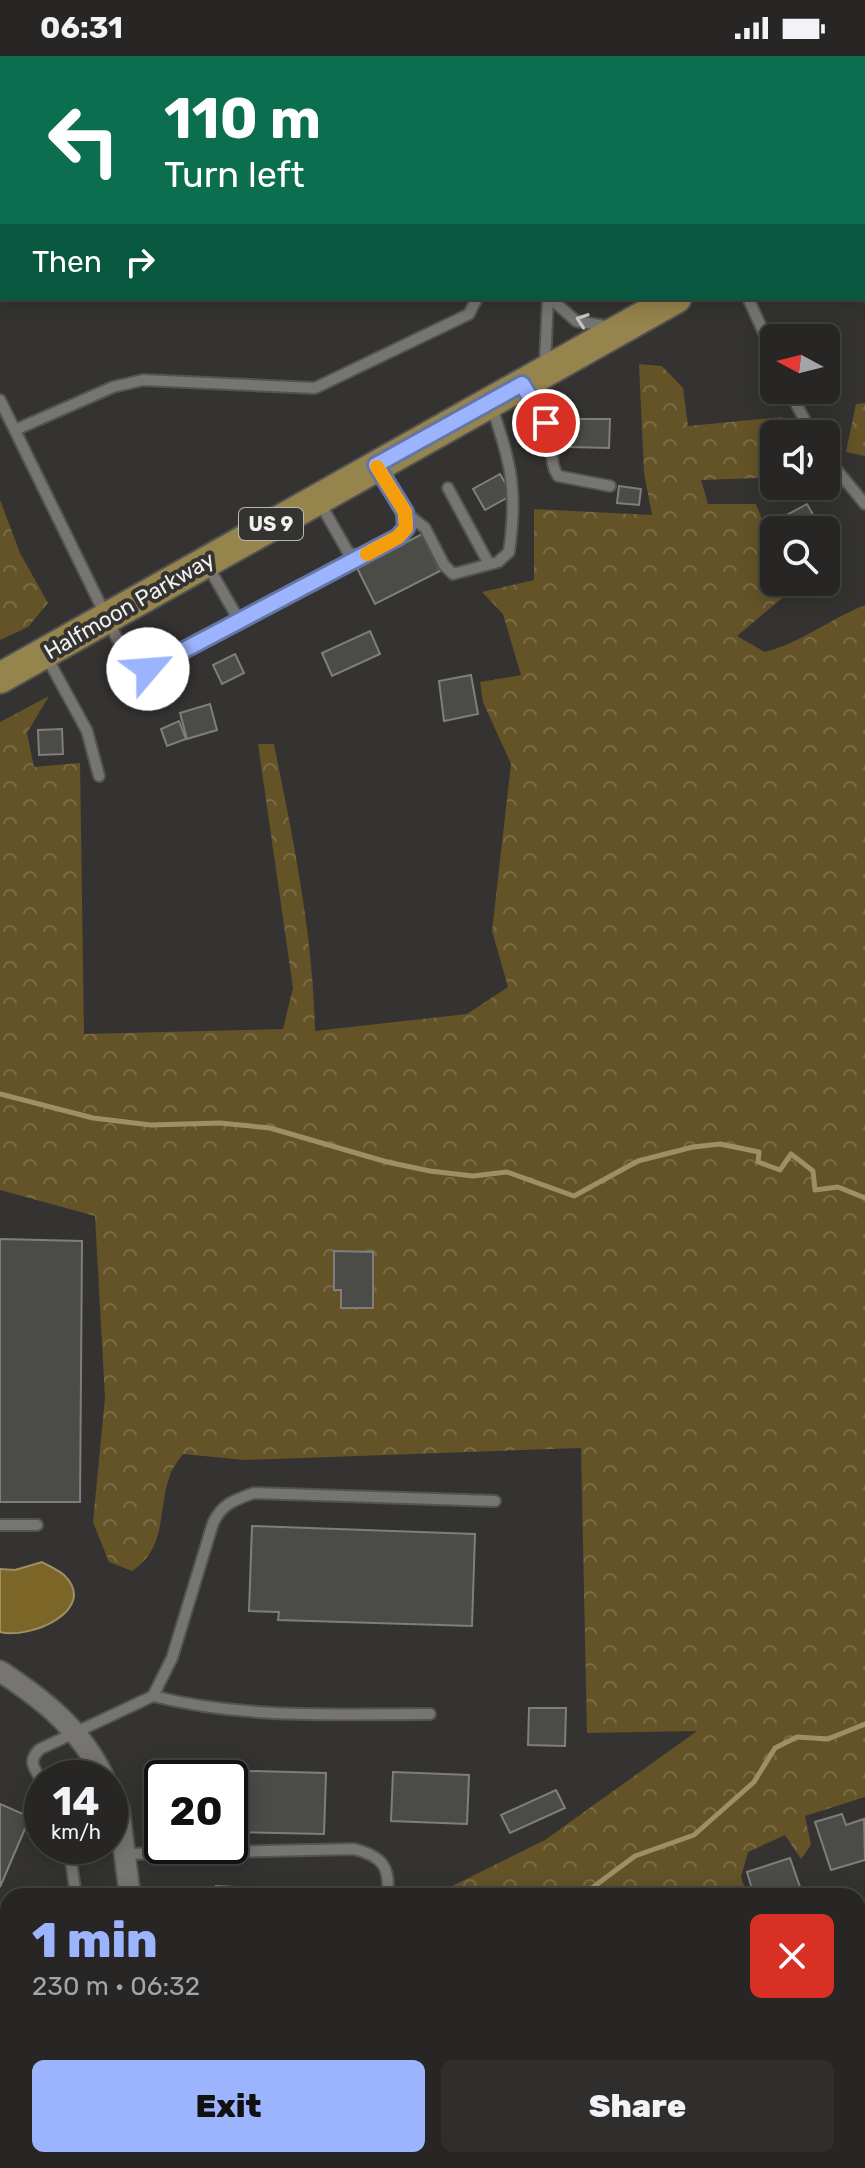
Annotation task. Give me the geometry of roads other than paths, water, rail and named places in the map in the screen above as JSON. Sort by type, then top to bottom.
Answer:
[{"type":"main road","name":"Halfmoon Parkway","points":[[0,678],[317,497],[672,300]]},
{"type":"street","points":[[0,1671],[47,1702],[90,1749],[95,1760]]},
{"type":"street","points":[[127,1864],[129,1888]]},
{"type":"lane","points":[[15,430],[113,387],[143,380],[315,388],[469,314],[476,300]]},
{"type":"lane","points":[[549,300],[549,340],[533,378],[552,439],[552,466],[558,476],[610,486]]},
{"type":"lane","points":[[551,300],[576,321],[621,329]]},
{"type":"lane","points":[[749,300],[760,324]]},
{"type":"lane","points":[[0,400],[131,667],[137,671],[148,669],[240,622],[398,537],[406,528],[405,512]]},
{"type":"lane","points":[[376,465],[405,512],[425,528],[453,574],[489,564],[509,552],[515,503],[513,479],[490,402]]},
{"type":"lane","points":[[840,474],[865,504]]},
{"type":"lane","points":[[448,488],[489,564]]},
{"type":"lane","points":[[317,497],[348,552],[361,557]]},
{"type":"lane","points":[[206,561],[240,622]]},
{"type":"lane","points":[[44,653],[87,731],[99,776]]},
{"type":"lane","points":[[34,1760],[35,1754],[153,1696],[172,1658],[213,1523],[220,1509],[232,1500],[254,1493],[495,1501]]},
{"type":"lane","points":[[0,1525],[37,1525]]},
{"type":"lane","points":[[153,1696],[199,1708],[269,1713],[430,1714]]},
{"type":"lane","points":[[128,1854],[354,1849],[382,1860],[388,1870],[387,1888]]},
{"type":"lane","points":[[72,1864],[75,1888]]},
{"type":"waterway","points":[[0,1094],[93,1118],[151,1125],[220,1123],[270,1128],[387,1162],[430,1171],[473,1176],[507,1172],[574,1196],[638,1161],[693,1147],[720,1144],[759,1152],[758,1162],[780,1170],[791,1154],[813,1171],[815,1190],[838,1187],[865,1198]]},
{"type":"waterway","points":[[592,1888],[635,1856],[694,1835],[754,1782],[775,1748],[797,1737],[828,1739],[865,1724]]}]
